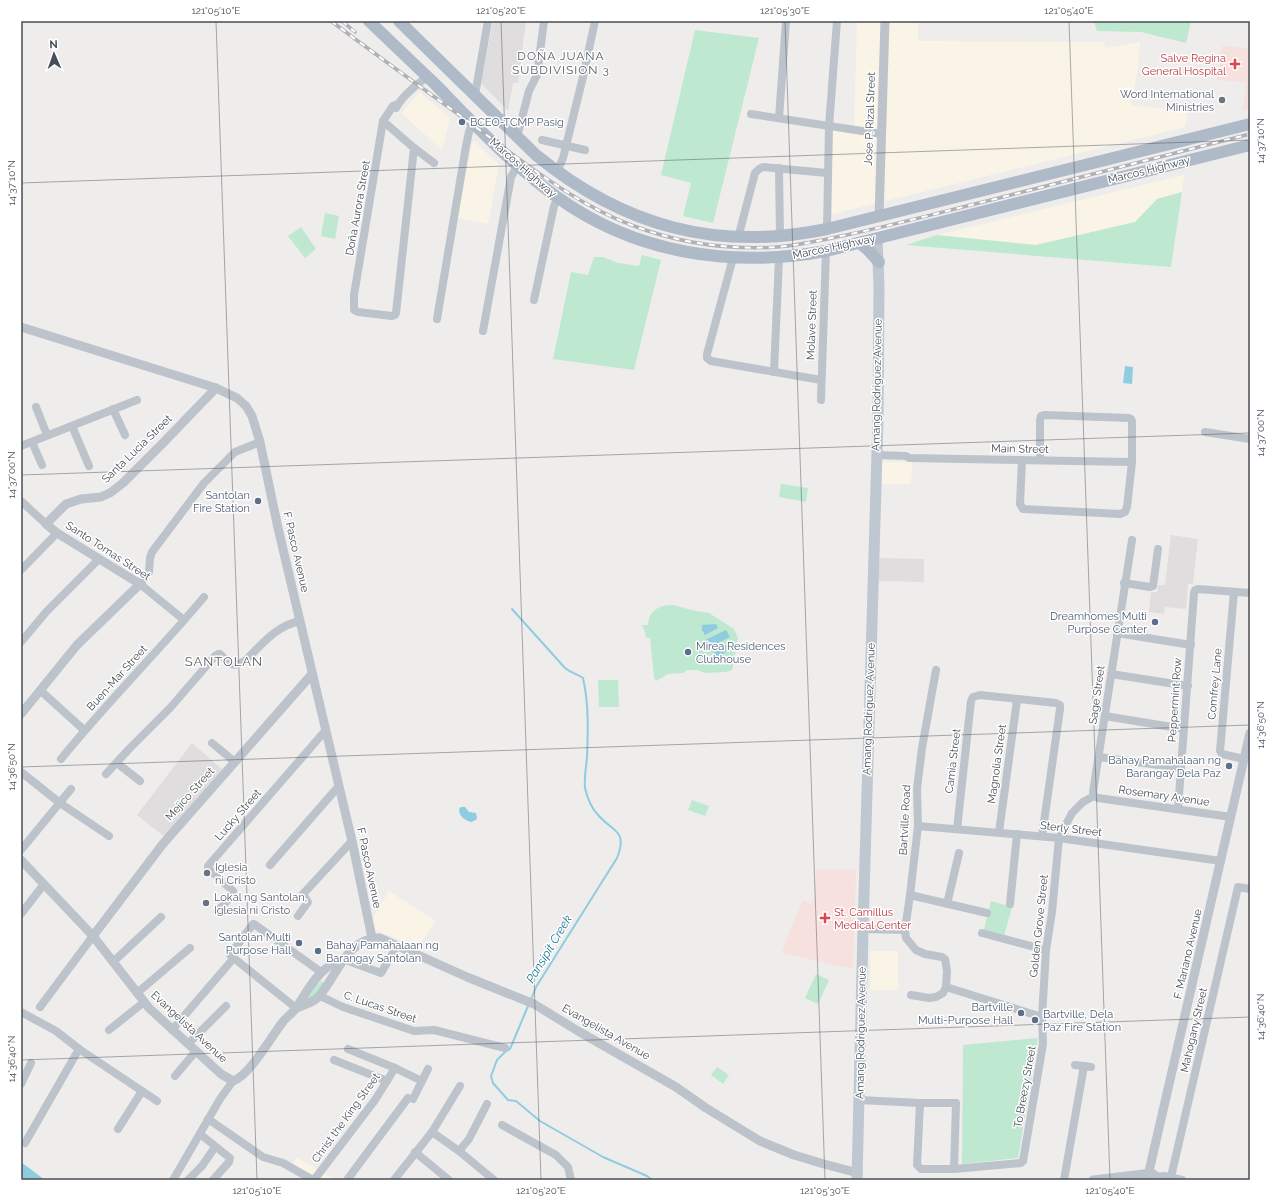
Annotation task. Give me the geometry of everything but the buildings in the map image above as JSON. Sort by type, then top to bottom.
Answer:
[{"type":"main road","name":"Marcos Highway","points":[[369,21],[517,166],[558,198],[590,218],[631,237],[674,250],[728,258],[779,258],[826,251],[1250,145]]},
{"type":"main road","name":"Marcos Highway","points":[[399,21],[517,137],[557,172],[589,193],[640,218],[675,228],[732,237],[780,236],[826,229],[1250,124]]},
{"type":"main road","points":[[438,60],[435,70],[429,72],[428,78],[434,76],[436,72],[441,69],[447,68]]},
{"type":"main road","points":[[1056,172],[1062,192]]},
{"type":"main road","points":[[728,258],[732,237]]},
{"type":"main road","name":"Amang Rodriguez Avenue","points":[[857,1176],[878,418],[879,262],[877,238]]},
{"type":"main road","points":[[860,243],[879,262]]},
{"type":"street","points":[[475,95],[488,21]]},
{"type":"street","points":[[517,137],[529,91],[536,75],[544,21]]},
{"type":"street","points":[[557,172],[563,158],[595,21]]},
{"type":"street","points":[[779,118],[786,21]]},
{"type":"street","points":[[826,229],[829,126],[837,21]]},
{"type":"street","name":"Jose P. Rizal Street","points":[[879,217],[885,21]]},
{"type":"street","name":"Doña Aurora Street","points":[[414,148],[396,313],[392,316],[358,312],[354,310],[354,295],[383,122],[391,112],[393,106],[398,104],[417,84],[428,78]]},
{"type":"street","points":[[751,114],[882,134]]},
{"type":"street","points":[[383,122],[434,164]]},
{"type":"street","points":[[437,319],[466,146],[472,123]]},
{"type":"street","points":[[542,140],[585,150]]},
{"type":"street","points":[[483,331],[511,176],[517,166]]},
{"type":"street","points":[[732,237],[755,173],[759,169],[763,167],[827,173]]},
{"type":"street","points":[[778,168],[780,236]]},
{"type":"street","points":[[534,300],[554,206],[558,198]]},
{"type":"street","name":"Molave Street","points":[[821,400],[826,251]]},
{"type":"street","points":[[728,258],[707,358],[711,361],[821,380]]},
{"type":"street","points":[[774,372],[779,258]]},
{"type":"street","name":"F. Pasco Avenue","points":[[21,327],[216,388],[237,398],[246,406],[252,416],[260,442],[325,731],[352,841],[372,938]]},
{"type":"street","name":"Santa Lucia Street","points":[[46,524],[66,504],[81,499],[103,496],[110,493],[123,483],[216,388]]},
{"type":"street","points":[[21,446],[137,400]]},
{"type":"street","points":[[36,407],[47,435]]},
{"type":"street","points":[[113,409],[125,435]]},
{"type":"street","points":[[1022,460],[1020,504],[1023,509],[1120,514],[1125,512],[1127,507],[1132,462],[1132,421],[1129,418],[1041,416],[1040,460]]},
{"type":"street","points":[[72,426],[89,466]]},
{"type":"street","points":[[1205,432],[1250,439]]},
{"type":"street","points":[[32,442],[42,465]]},
{"type":"street","points":[[21,714],[77,645],[140,584],[149,572],[152,552],[204,483],[235,452],[260,442]]},
{"type":"street","name":"Main Street","points":[[876,457],[905,460],[909,458],[1132,462]]},
{"type":"street","name":"Santo Tomas Street","points":[[21,501],[57,533],[140,584],[184,620]]},
{"type":"street","points":[[22,568],[57,533]]},
{"type":"street","name":"Sage Street","points":[[1094,796],[1093,792],[1124,583],[1132,540]]},
{"type":"street","points":[[1124,583],[1150,586],[1154,584],[1158,549]]},
{"type":"street","points":[[21,642],[47,611],[99,559]]},
{"type":"street","name":"Peppermint Row","points":[[1178,809],[1194,593],[1198,588],[1234,592]]},
{"type":"street","points":[[1234,592],[1250,593]]},
{"type":"street","name":"Comfrey Lane","points":[[1234,592],[1220,752],[1222,754],[1244,759]]},
{"type":"street","name":"Buen-Mar Street","points":[[61,759],[84,730],[204,597]]},
{"type":"street","points":[[106,774],[170,708],[218,654],[220,654],[232,665],[235,666],[240,664],[278,630],[288,623],[300,620]]},
{"type":"street","points":[[1117,633],[1191,645]]},
{"type":"street","name":"Bartville Road","points":[[905,930],[918,826],[916,801],[922,748],[936,670]]},
{"type":"street","name":"Mejico Street","points":[[93,936],[162,845],[312,674]]},
{"type":"street","points":[[1111,674],[1188,686]]},
{"type":"street","points":[[41,691],[84,730]]},
{"type":"street","name":"Camia Street","points":[[957,829],[970,709],[974,697],[980,695],[1017,700]]},
{"type":"street","points":[[1017,700],[1056,703],[1060,705],[1042,836]]},
{"type":"street","name":"Magnolia Street","points":[[999,832],[1017,700]]},
{"type":"street","points":[[1105,716],[1184,729]]},
{"type":"street","name":"Lucky Street","points":[[217,912],[233,893],[233,891],[212,872],[208,866],[325,731]]},
{"type":"street","name":"F. Mariano Avenue","points":[[1149,1175],[1250,733]]},
{"type":"street","points":[[212,743],[235,762]]},
{"type":"street","points":[[1099,757],[1181,768]]},
{"type":"street","points":[[117,763],[140,781]]},
{"type":"street","points":[[21,772],[60,803],[109,836]]},
{"type":"street","points":[[270,865],[338,787]]},
{"type":"street","points":[[21,850],[71,789]]},
{"type":"street","points":[[1059,838],[1072,813],[1083,802],[1094,796]]},
{"type":"street","name":"Rosemary Avenue","points":[[1094,796],[1098,798],[1231,817]]},
{"type":"street","name":"Sterly Street","points":[[918,826],[1042,836],[1221,861]]},
{"type":"street","points":[[1010,904],[1017,834]]},
{"type":"street","name":"Golden Grove Street","points":[[1042,1017],[1046,950],[1052,912],[1059,838]]},
{"type":"street","points":[[298,916],[308,902],[303,894],[352,841]]},
{"type":"street","points":[[947,904],[959,853]]},
{"type":"street","name":"Evangelista Avenue","points":[[21,860],[93,936],[144,1002],[172,1030],[221,1074],[233,1081]]},
{"type":"street","points":[[21,914],[44,884]]},
{"type":"street","name":"Mahogany Street","points":[[1168,1177],[1238,887],[1250,888]]},
{"type":"street","points":[[910,895],[986,913]]},
{"type":"street","points":[[113,962],[161,917]]},
{"type":"street","points":[[296,1008],[230,955],[254,924],[321,972]]},
{"type":"street","points":[[863,929],[905,930],[906,938],[916,950],[945,959],[947,971],[946,987],[942,993],[936,997],[929,998],[911,995]]},
{"type":"street","points":[[982,933],[1046,950]]},
{"type":"street","points":[[40,1007],[93,936]]},
{"type":"street","points":[[296,1008],[304,1006],[320,996],[343,959],[362,943],[372,938]]},
{"type":"street","name":"Evangelista Avenue","points":[[372,938],[380,938],[467,977],[529,1002],[676,1087],[706,1108],[753,1137],[794,1155],[857,1176]]},
{"type":"street","points":[[174,1180],[220,1099],[233,1081],[242,1075],[263,1051],[283,1021],[296,1008],[309,986],[321,972],[333,962],[343,959],[382,973],[397,946]]},
{"type":"street","points":[[137,993],[190,948]]},
{"type":"street","points":[[172,1030],[233,958]]},
{"type":"street","points":[[946,987],[1042,1017]]},
{"type":"street","name":"C. Lucas Street","points":[[320,996],[343,1007],[414,1031],[434,1030],[505,1048]]},
{"type":"street","points":[[109,1030],[144,1002]]},
{"type":"street","points":[[188,1044],[226,1006]]},
{"type":"street","points":[[21,1012],[56,1031],[79,1049],[156,1101]]},
{"type":"street","name":"To Breezy Street","points":[[954,1169],[1021,1163],[1023,1161],[1043,1044],[1042,1017]]},
{"type":"street","points":[[25,1144],[79,1049]]},
{"type":"street","points":[[348,1049],[395,1068],[422,1082]]},
{"type":"street","points":[[175,1076],[196,1051]]},
{"type":"street","points":[[334,1060],[387,1081]]},
{"type":"street","points":[[21,1084],[31,1063]]},
{"type":"street","points":[[1064,1180],[1087,1067],[1075,1064]]},
{"type":"street","name":"Christ the King Street","points":[[314,1180],[375,1100],[395,1068]]},
{"type":"street","points":[[347,1180],[411,1099],[428,1070]]},
{"type":"street","points":[[394,1180],[432,1132],[460,1086]]},
{"type":"street","points":[[118,1129],[142,1091]]},
{"type":"street","points":[[859,1100],[956,1103],[954,1169],[921,1169],[918,1167],[920,1103]]},
{"type":"street","points":[[459,1151],[469,1139],[487,1104]]},
{"type":"street","points":[[208,1119],[263,1157],[283,1163],[314,1180]]},
{"type":"street","points":[[502,1125],[556,1155],[568,1167],[571,1180]]},
{"type":"street","points":[[432,1132],[459,1151],[494,1180]]},
{"type":"street","points":[[200,1134],[230,1158],[230,1160],[213,1180]]},
{"type":"street","points":[[188,1180],[202,1166],[216,1148]]},
{"type":"street","points":[[415,1152],[449,1180]]},
{"type":"street","points":[[1093,1180],[1149,1175],[1160,1172],[1168,1177],[1182,1180]]},
{"type":"shaded area","points":[[493,21],[526,21],[518,83],[513,83],[508,111],[481,83]]},
{"type":"shaded area","points":[[857,21],[918,21],[918,41],[1104,42],[1105,48],[1140,42],[1138,68],[1131,105],[1188,112],[1185,127],[829,215],[831,128],[854,131]]},
{"type":"shaded area","name":"Salve Regina General Hospital","points":[[1222,46],[1250,48],[1250,109],[1243,110],[1246,82],[1217,80]]},
{"type":"shaded area","points":[[420,92],[450,118],[442,150],[401,113]]},
{"type":"shaded area","points":[[473,140],[499,165],[488,224],[456,218]]},
{"type":"shaded area","points":[[1184,175],[1182,192],[1157,199],[1135,222],[1036,245],[937,235]]},
{"type":"shaded area","points":[[881,462],[912,462],[911,484],[881,484]]},
{"type":"shaded area","points":[[1171,535],[1198,539],[1193,584],[1188,584],[1186,609],[1165,607],[1164,614],[1149,612],[1151,592],[1157,592],[1158,585],[1165,585]]},
{"type":"shaded area","points":[[879,558],[924,559],[924,582],[879,581]]},
{"type":"shaded area","points":[[192,743],[223,770],[165,837],[137,815]]},
{"type":"shaded area","name":"St. Camillus Medical Center","points":[[817,869],[856,870],[853,969],[782,953],[789,932],[803,901],[813,904]]},
{"type":"shaded area","points":[[389,891],[436,921],[418,947],[375,930],[373,917]]},
{"type":"shaded area","points":[[870,951],[898,951],[898,990],[871,990]]},
{"type":"shaded area","points":[[296,1157],[335,1180],[307,1180],[290,1171]]},
{"type":"green space","points":[[1094,21],[1191,21],[1186,43],[1141,32],[1097,31]]},
{"type":"green space","points":[[695,30],[759,38],[713,223],[683,216],[691,183],[661,175]]},
{"type":"green space","points":[[1182,192],[1171,267],[906,245],[937,235],[1036,245],[1135,222],[1157,199]]},
{"type":"green space","points":[[325,213],[339,216],[335,239],[321,236]]},
{"type":"green space","points":[[301,227],[316,249],[305,258],[288,236]]},
{"type":"green space","points":[[642,255],[661,260],[634,370],[553,359],[571,272],[588,275],[594,257],[603,257],[618,263],[639,266]]},
{"type":"green space","points":[[781,484],[808,488],[806,502],[779,497]]},
{"type":"green space","points":[[674,605],[709,613],[734,629],[738,638],[732,670],[726,672],[705,673],[698,670],[687,670],[683,673],[668,674],[656,681],[654,677],[650,638],[646,638],[642,625],[648,625],[651,615],[656,609]]},
{"type":"green space","points":[[598,680],[618,680],[619,707],[599,707]]},
{"type":"green space","points":[[692,800],[709,806],[705,816],[688,810]]},
{"type":"green space","points":[[991,901],[1012,907],[1004,936],[984,930]]},
{"type":"green space","points":[[816,974],[829,980],[818,1004],[805,998]]},
{"type":"green space","points":[[321,981],[324,983],[322,988],[307,1002],[304,996]]},
{"type":"green space","points":[[1038,1038],[1018,1158],[962,1164],[963,1045]]},
{"type":"green space","points":[[717,1067],[729,1075],[723,1084],[711,1075]]},
{"type":"water","points":[[1125,366],[1133,367],[1132,384],[1123,383]]},
{"type":"water","points":[[716,624],[718,628],[705,635],[702,630],[702,625]]},
{"type":"water","points":[[726,630],[730,637],[708,648],[705,640]]},
{"type":"water","points":[[726,645],[728,649],[720,658],[721,660],[718,661],[713,651]]},
{"type":"water","points":[[461,807],[465,807],[469,812],[476,813],[476,820],[471,822],[463,818],[459,812]]},
{"type":"water","points":[[21,1162],[45,1180],[21,1180]]},
{"type":"waterway","name":"Pansipit Creek","points":[[512,609],[565,668],[583,678],[588,718],[585,788],[588,799],[594,810],[617,832],[621,842],[617,858],[536,987],[531,1000]]},
{"type":"waterway","name":"Pansipit Creek","points":[[528,1006],[510,1049],[497,1060],[491,1076],[493,1083],[508,1100],[516,1101],[540,1121],[603,1157],[647,1176],[652,1180]]},
{"type":"railway","points":[[331,21],[535,171],[573,196],[634,226],[669,237],[704,244],[759,248],[786,246],[823,240],[1020,193],[1250,134]]},
{"type":"railway","points":[[342,21],[355,32]]},
{"type":"place","name":"Salve Regina General Hospital","points":[[1235,64]]},
{"type":"place","name":"Word International Ministries","points":[[1222,100]]},
{"type":"place","name":"BCEO-TCMP Pasig","points":[[462,122]]},
{"type":"place","name":"Santolan Fire Station","points":[[258,501]]},
{"type":"place","name":"Dreamhomes Multi Purpose Center","points":[[1155,622]]},
{"type":"place","name":"Mirea Residences Clubhouse","points":[[688,652]]},
{"type":"place","name":"Bahay Pamahalaan ng Barangay Dela Paz","points":[[1229,766]]},
{"type":"place","name":"Iglesia ni Cristo","points":[[207,873]]},
{"type":"place","name":"Lokal ng Santolan, Iglesia ni Cristo","points":[[206,903]]},
{"type":"place","name":"St. Camillus Medical Center","points":[[825,918]]},
{"type":"place","name":"Santolan Multi Purpose Hall","points":[[299,943]]},
{"type":"place","name":"Bahay Pamahalaan ng Barangay Santolan","points":[[318,951]]},
{"type":"place","name":"Bartville Multi-Purpose Hall","points":[[1021,1013]]},
{"type":"place","name":"Bartville, Dela Paz Fire Station","points":[[1035,1020]]},
{"type":"district","name":"DOÑA JUANA SUBDIVISION 3","points":[[561,63]]},
{"type":"district","name":"SANTOLAN","points":[[224,661]]}]
